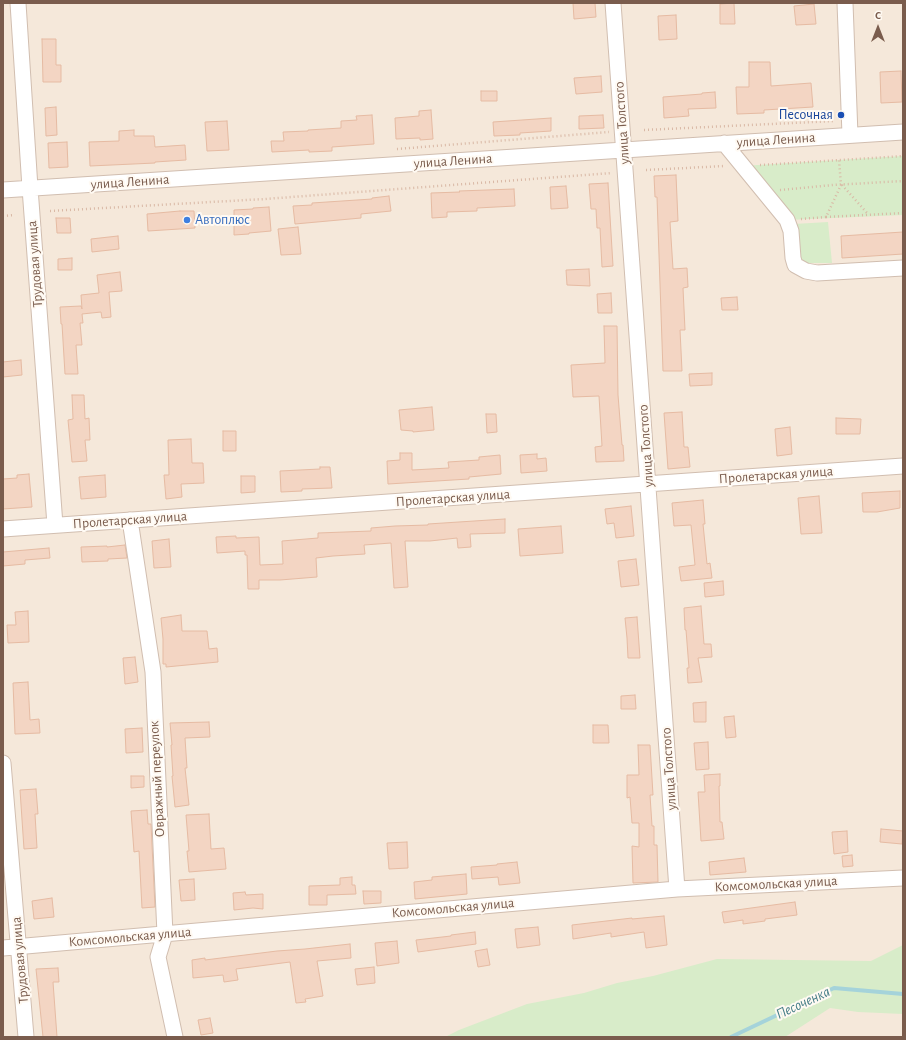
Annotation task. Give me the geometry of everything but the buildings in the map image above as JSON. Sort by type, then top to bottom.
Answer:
[{"type":"street","name":"Трудовая улица","points":[[18,3],[55,525]]},
{"type":"street","name":"улица Толстого","points":[[613,3],[677,889]]},
{"type":"street","points":[[845,3],[850,135]]},
{"type":"street","name":"улица Ленина","points":[[3,190],[903,132]]},
{"type":"street","points":[[724,143],[787,220],[791,231],[795,265],[806,272],[817,273],[903,268]]},
{"type":"street","name":"Пролетарская улица","points":[[3,529],[649,485],[903,466]]},
{"type":"street","name":"Овражный переулок","points":[[130,520],[153,672],[165,934],[158,958],[176,1037]]},
{"type":"street","name":"Трудовая улица","points":[[3,763],[26,1037]]},
{"type":"street","name":"Комсомольская улица","points":[[3,948],[677,889],[903,878]]},
{"type":"path","points":[[644,130],[849,120]]},
{"type":"path","points":[[646,170],[742,166],[903,156]]},
{"type":"path","points":[[826,217],[841,185],[839,160]]},
{"type":"path","points":[[50,211],[265,199],[613,173]]},
{"type":"path","points":[[763,192],[903,181]]},
{"type":"path","points":[[841,185],[868,214]]},
{"type":"path","points":[[787,220],[903,213]]},
{"type":"path","points":[[3,216],[15,215]]},
{"type":"shaded area","points":[[3,3],[903,3],[903,1037],[3,1037]]},
{"type":"green space","points":[[903,156],[903,215],[787,220],[742,166]]},
{"type":"green space","points":[[828,222],[832,263],[805,263],[797,253],[794,224]]},
{"type":"green space","points":[[903,945],[903,1014],[858,1012],[830,1008],[785,1037],[445,1037],[459,1030],[527,1004],[584,993],[617,983],[653,976],[717,959],[871,961]]},
{"type":"waterway","name":"Песоченка","points":[[731,1037],[834,988],[903,994]]},
{"type":"place","name":"Песочная","points":[[841,115]]},
{"type":"place","name":"Автоплюс","points":[[187,220]]}]
